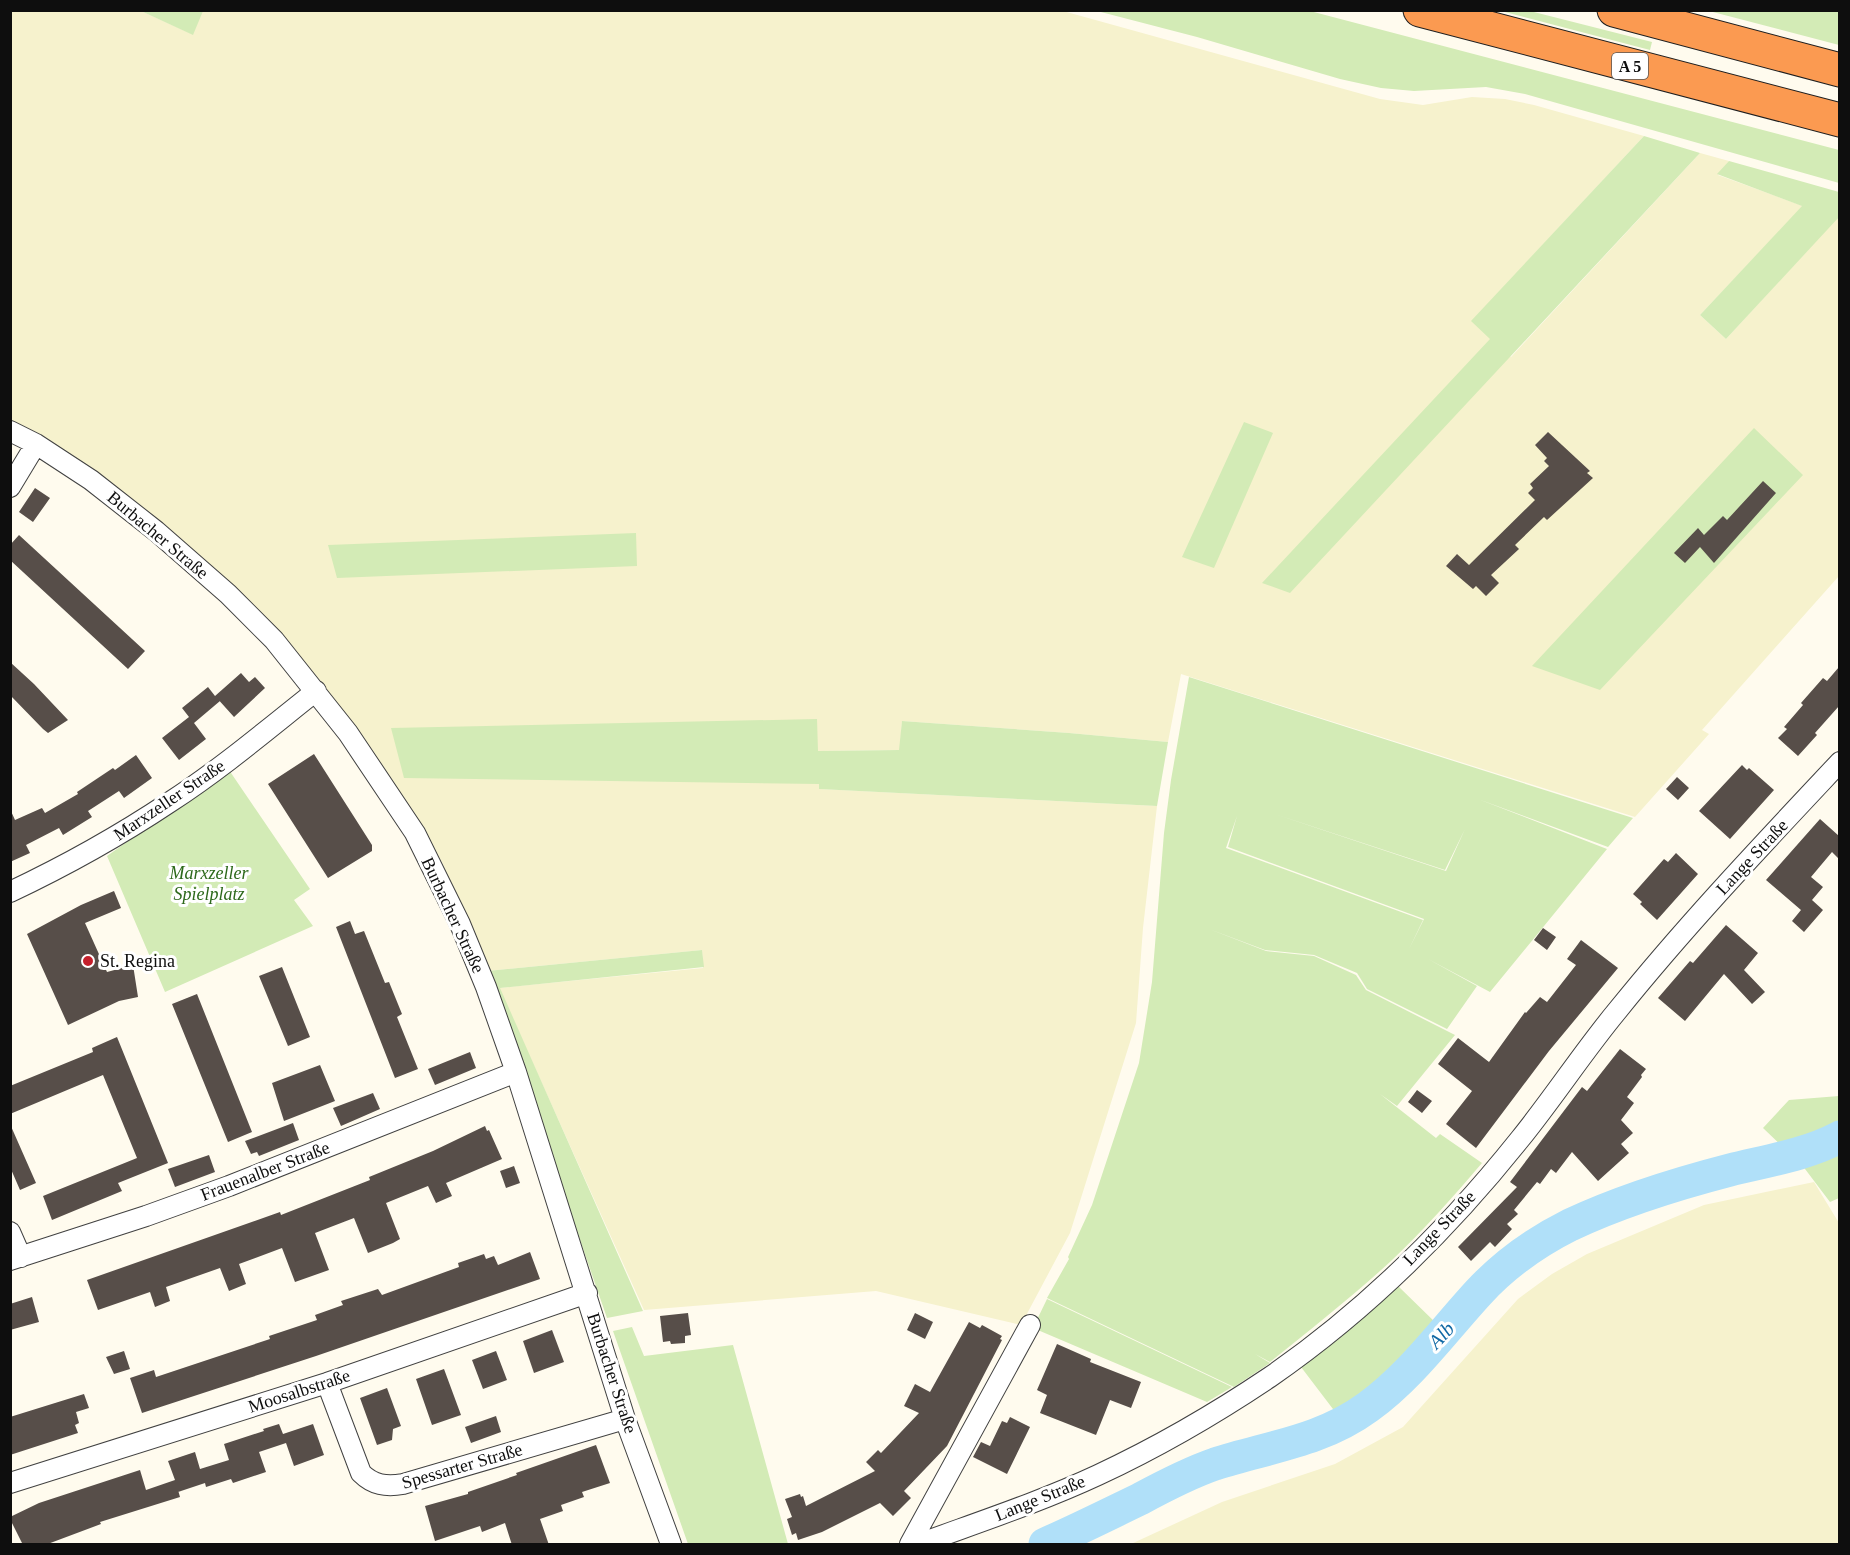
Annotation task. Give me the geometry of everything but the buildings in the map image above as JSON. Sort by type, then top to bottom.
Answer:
[{"type":"highway","name":"A 5","points":[[1420,10],[1839,120]]},
{"type":"highway","points":[[1614,10],[1839,70]]},
{"type":"street","name":"Burbacher Straße","points":[[10,431],[36,444],[91,480],[228,594],[274,640],[316,691],[348,733],[415,833],[460,924],[482,976],[516,1072],[625,1419],[671,1545]]},
{"type":"street","points":[[10,487],[36,444]]},
{"type":"street","name":"Marxzeller Straße","points":[[10,892],[94,849],[171,802],[229,760],[316,691]]},
{"type":"street","name":"Lange Straße","points":[[920,1545],[1044,1498],[1157,1446],[1272,1375],[1356,1309],[1430,1240],[1473,1194],[1520,1139],[1617,1011],[1682,934],[1839,762]]},
{"type":"street","name":"Frauenalber Straße","points":[[16,1258],[146,1216],[229,1186],[516,1072]]},
{"type":"street","points":[[10,1232],[16,1258]]},
{"type":"street","name":"Moosalbstraße","points":[[10,1483],[327,1383],[586,1293]]},
{"type":"street","points":[[910,1545],[1030,1325]]},
{"type":"street","name":"Spessarter Straße","points":[[327,1383],[361,1473],[368,1480],[379,1485],[403,1484],[625,1419]]},
{"type":"shaded area","points":[[203,10],[1063,11],[1380,99],[1423,105],[1472,97],[1505,99],[1644,136],[1472,321],[1511,357],[1700,153],[1729,161],[1718,175],[1803,206],[1700,315],[1726,339],[1839,216],[1839,576],[1702,730],[1709,734],[1635,817],[1181,674],[1168,742],[902,721],[900,750],[819,751],[820,789],[1157,806],[1143,928],[1136,1023],[1070,1233],[1021,1325],[876,1291],[644,1310],[499,988],[703,968],[702,950],[487,971],[442,862],[320,680],[234,588],[166,526],[94,472],[11,420],[10,11],[141,11],[192,34]]},
{"type":"shaded area","points":[[1814,1182],[1839,1223],[1839,1544],[1131,1544],[1222,1502],[1335,1464],[1403,1427],[1518,1299],[1552,1274],[1587,1254],[1704,1205]]},
{"type":"green space","points":[[141,11],[203,11],[193,35]]},
{"type":"green space","points":[[1097,11],[1310,11],[1839,150],[1839,183],[1525,94],[1486,87],[1414,91],[1381,88],[1340,79],[1197,37]]},
{"type":"green space","points":[[1501,11],[1530,11],[1652,42],[1650,50]]},
{"type":"green space","points":[[1709,11],[1839,11],[1839,45]]},
{"type":"green space","points":[[1644,136],[1700,153],[1290,593],[1262,583],[1490,339],[1471,321]]},
{"type":"green space","points":[[1729,161],[1839,192],[1840,216],[1726,339],[1700,315],[1802,206],[1717,174]]},
{"type":"green space","points":[[1244,422],[1273,433],[1214,568],[1182,557]]},
{"type":"green space","points":[[1754,428],[1803,475],[1600,690],[1532,666]]},
{"type":"green space","points":[[636,533],[637,566],[337,578],[328,545]]},
{"type":"green space","points":[[1189,677],[1633,818],[1608,847],[1478,799],[1607,849],[1490,992],[1428,959],[1477,986],[1447,1029],[1367,989],[1357,973],[1314,955],[1265,950],[1209,929],[1266,951],[1314,956],[1356,975],[1366,990],[1455,1035],[1397,1106],[1380,1094],[1436,1138],[1440,1134],[1482,1163],[1403,1250],[1331,1313],[1270,1362],[1255,1354],[1270,1363],[1234,1387],[1047,1298],[1069,1259],[1092,1205],[1139,1063],[1152,982],[1164,833]],"holes":[[[1241,803],[1445,870],[1465,829],[1446,871]],[[1237,816],[1228,847],[1424,919],[1409,949],[1423,920],[1226,848]]]},
{"type":"green space","points":[[817,719],[818,751],[899,750],[902,721],[1168,742],[1157,806],[819,789],[819,784],[404,778],[391,728]]},
{"type":"green space","name":"Marxzeller Spielplatz","points":[[229,770],[310,889],[294,900],[313,926],[165,992],[107,856]]},
{"type":"green space","points":[[702,950],[704,967],[500,988],[643,1311],[607,1318],[487,971]]},
{"type":"green space","points":[[1839,1096],[1839,1198],[1830,1202],[1802,1165],[1763,1128],[1789,1100]]},
{"type":"green space","points":[[1397,1285],[1439,1326],[1395,1367],[1336,1413],[1301,1367],[1341,1337]]},
{"type":"green space","points":[[1047,1299],[1232,1387],[1207,1402],[1033,1328]]},
{"type":"green space","points":[[632,1327],[644,1356],[733,1345],[788,1544],[688,1544],[613,1331]]},
{"type":"waterway","name":"Alb","points":[[1045,1544],[1196,1471],[1294,1442],[1350,1419],[1384,1395],[1499,1272],[1533,1246],[1570,1225],[1649,1194],[1710,1175],[1800,1153],[1840,1137]]},
{"type":"place","name":"St. Regina","points":[[88,961]]}]
